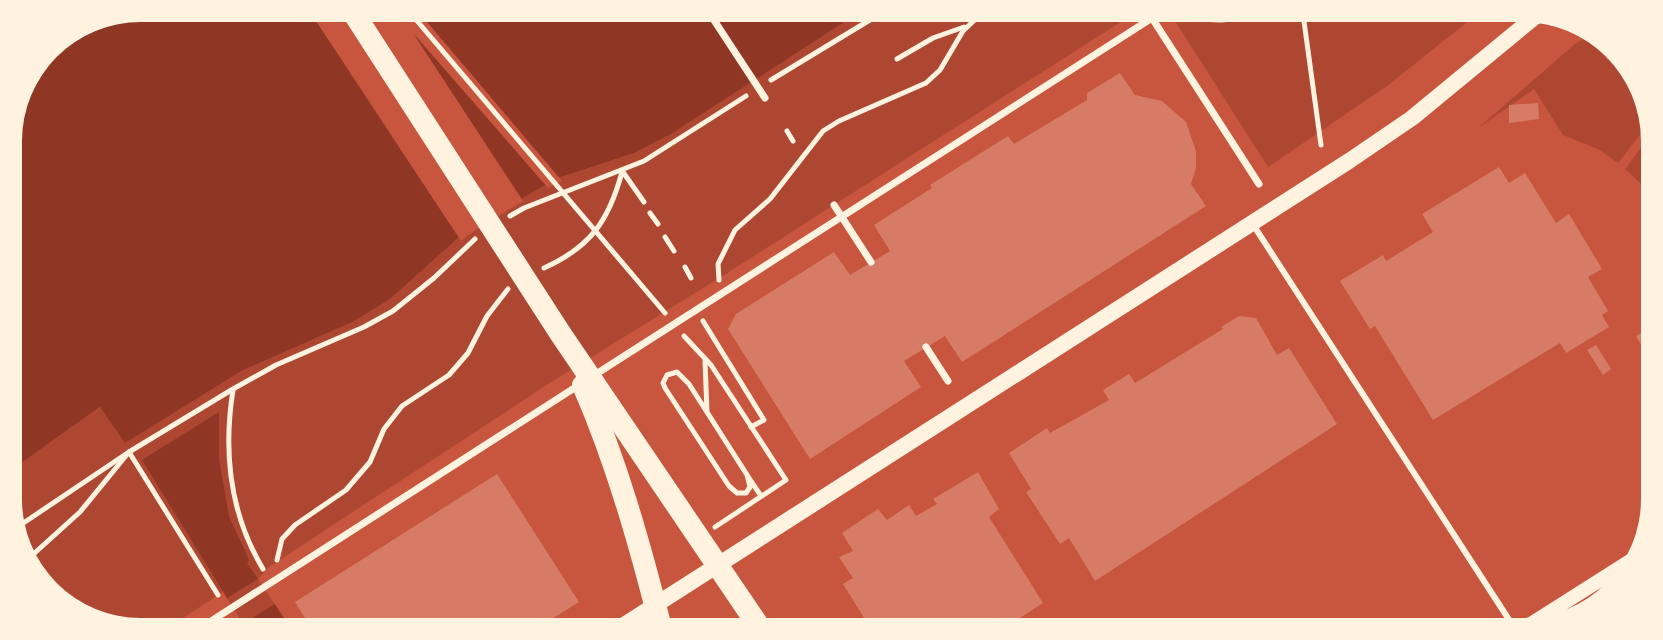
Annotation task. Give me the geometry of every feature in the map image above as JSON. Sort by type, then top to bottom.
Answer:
[{"type":"highway","points":[[358,22],[560,334],[750,618]]},
{"type":"highway","points":[[560,334],[602,430],[659,618]]},
{"type":"main road","points":[[635,618],[1412,118],[1528,22]]},
{"type":"street","points":[[715,22],[765,98]]},
{"type":"street","points":[[217,618],[1146,22]]},
{"type":"street","points":[[1155,22],[1259,184]]},
{"type":"street","points":[[834,205],[871,262]]},
{"type":"street","points":[[926,347],[948,381]]},
{"type":"street","points":[[721,563],[761,618]]},
{"type":"street","points":[[1542,616],[1618,569]]},
{"type":"lane","points":[[1252,223],[1508,618]]},
{"type":"path","points":[[418,22],[711,365],[786,480],[732,516]]},
{"type":"path","points":[[501,222],[524,208],[644,161],[867,22]]},
{"type":"path","points":[[726,291],[717,273],[728,241],[749,216],[770,199],[823,131],[926,83],[940,70],[972,22]]},
{"type":"path","points":[[1304,22],[1321,145]]},
{"type":"path","points":[[897,59],[933,38],[969,25]]},
{"type":"path","points":[[787,131],[793,141]]},
{"type":"path","points":[[623,171],[644,202]]},
{"type":"path","points":[[533,273],[558,261],[591,236],[613,206],[623,171]]},
{"type":"path","points":[[650,213],[658,224]]},
{"type":"path","points":[[24,523],[131,451],[233,389],[276,365],[393,311],[478,237]]},
{"type":"path","points":[[665,237],[674,251]]},
{"type":"path","points":[[685,267],[691,278]]},
{"type":"path","points":[[269,585],[282,539],[295,525],[346,490],[370,462],[384,429],[402,406],[449,375],[468,353],[487,316],[506,290],[515,284]]},
{"type":"path","points":[[696,310],[764,420],[751,427]]},
{"type":"path","points":[[705,360],[705,376],[706,402],[707,412],[747,475],[750,487],[746,493],[737,493],[729,486],[665,388],[663,383],[667,375],[677,372],[682,375],[689,384],[705,409],[713,421],[761,497]]},
{"type":"path","points":[[233,389],[229,422],[231,482],[246,537],[262,568]]},
{"type":"path","points":[[35,553],[80,512],[131,451]]},
{"type":"path","points":[[131,451],[218,595]]},
{"type":"shaded area","points":[[141,22],[845,22],[671,134],[634,153],[558,178],[468,229],[390,299],[352,322],[243,370],[125,443],[100,407],[22,462],[22,133],[34,88],[47,69],[75,42],[96,31],[118,24]]},
{"type":"shaded area","points":[[845,22],[1121,22],[545,386],[269,567],[258,579],[284,618],[240,618],[223,592],[183,618],[118,616],[75,598],[42,565],[24,522],[22,463],[101,407],[126,442],[243,370],[390,299],[468,229],[528,194],[558,178],[634,153],[671,134]]},
{"type":"shaded area","points":[[1176,22],[1467,22],[1387,86],[1268,167]]},
{"type":"shaded area","points":[[1583,39],[1611,63],[1629,88],[1637,110],[1641,134],[1618,163],[1600,150],[1563,135],[1534,89],[1477,129]]},
{"type":"shaded area","points":[[1641,148],[1641,185],[1625,169]]},
{"type":"shaded area","points":[[219,412],[219,459],[229,516],[249,560],[247,563],[258,579],[227,598],[142,460]]},
{"type":"shaded area","points":[[275,604],[284,618],[253,618]]},
{"type":"pier","points":[[317,22],[427,22],[562,181],[548,188],[413,33],[523,201],[461,241]]},
{"type":"building","points":[[1120,73],[1135,95],[1162,101],[1186,122],[1196,151],[1196,168],[1191,184],[1206,206],[962,362],[945,336],[904,361],[921,387],[810,459],[728,329],[736,314],[834,252],[850,275],[890,251],[874,225],[1008,136],[1014,144],[1087,100],[1087,93]]},
{"type":"building","points":[[1538,103],[1539,119],[1509,123],[1509,105]]},
{"type":"building","points":[[1499,167],[1509,183],[1525,173],[1556,223],[1569,214],[1602,269],[1588,277],[1608,311],[1602,315],[1609,327],[1566,353],[1560,343],[1433,420],[1375,326],[1370,329],[1340,281],[1383,255],[1386,261],[1433,232],[1422,214]]},
{"type":"building","points":[[1239,316],[1256,318],[1277,355],[1289,348],[1337,424],[1095,581],[1069,538],[1060,544],[1026,492],[1031,489],[1009,453],[1047,428],[1050,433],[1109,400],[1103,390],[1129,374],[1135,383]]},
{"type":"building","points":[[1596,345],[1611,369],[1603,375],[1587,350]]},
{"type":"building","points":[[978,472],[999,509],[989,517],[1043,603],[1020,618],[864,618],[843,584],[853,578],[839,557],[853,551],[842,533],[878,509],[887,520],[909,505],[916,516],[937,504],[933,499]]},
{"type":"building","points":[[497,474],[579,602],[553,618],[305,618],[295,602]]}]
